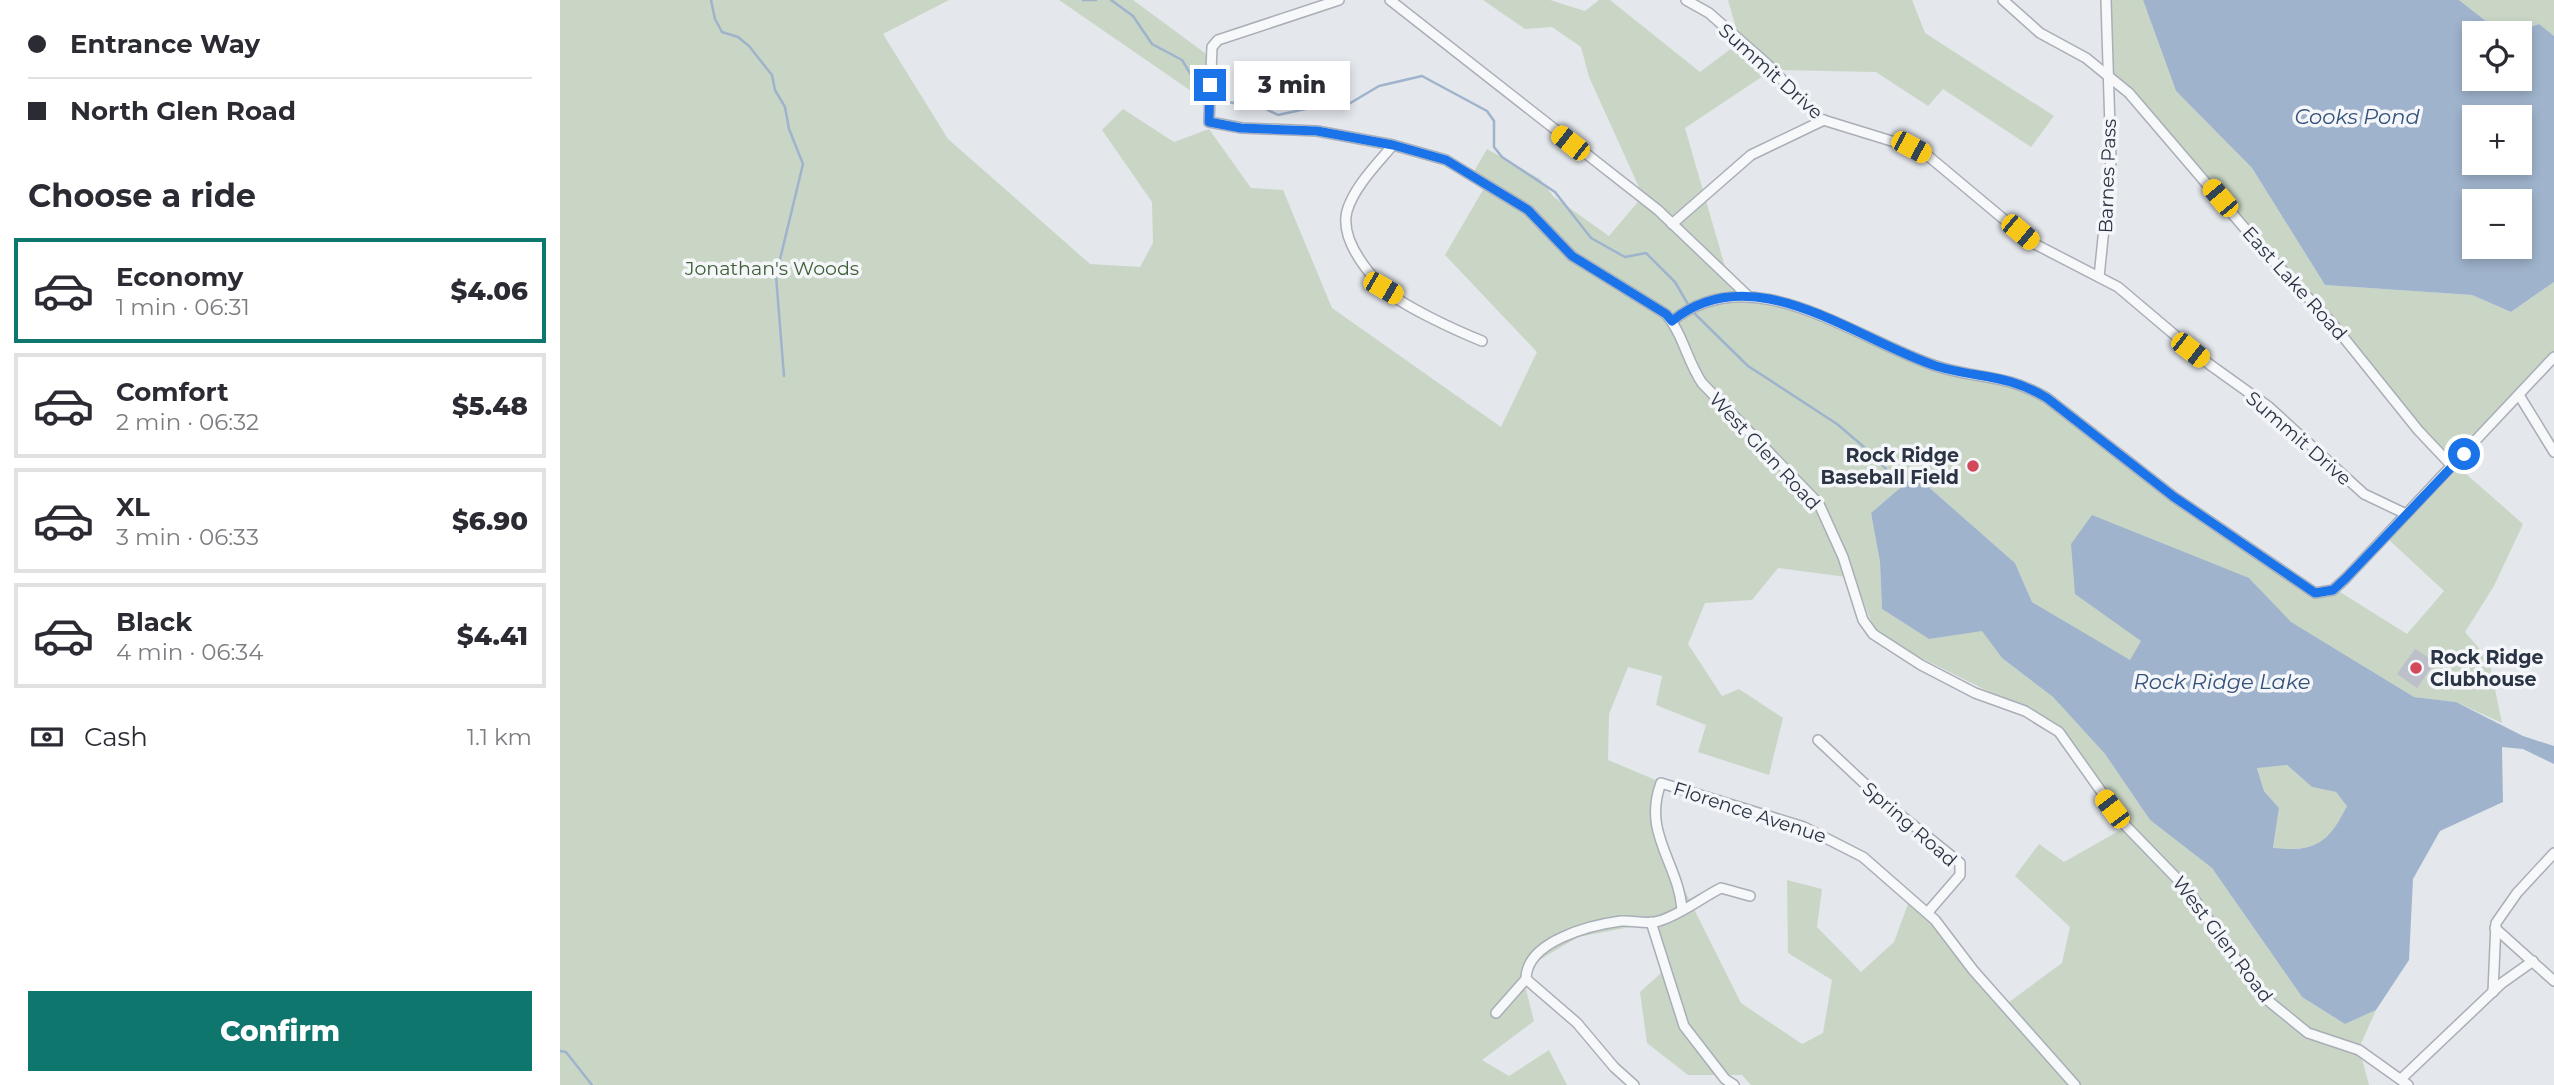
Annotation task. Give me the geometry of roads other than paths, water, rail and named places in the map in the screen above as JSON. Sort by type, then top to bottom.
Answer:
[{"type":"street","points":[[1339,0],[1218,40],[1212,47],[1209,122],[1241,128],[1317,131],[1393,145],[1446,160],[1528,210],[1572,256],[1666,314],[1672,321],[1695,305],[1748,296],[1771,298],[1802,308],[1884,346],[1938,366],[2025,384],[2234,540],[2315,593],[2329,592],[2346,578],[2554,358]]},
{"type":"street","points":[[1390,0],[1477,71],[1626,184],[1748,296]]},
{"type":"street","name":"Summit Drive","points":[[1686,0],[1709,13],[1824,120],[1911,147],[1927,155],[2031,242],[2118,287],[2190,350],[2269,407],[2364,494],[2406,514]]},
{"type":"street","name":"East Lake Road","points":[[2003,0],[2040,33],[2108,74],[2129,93],[2265,251],[2332,323],[2418,430],[2451,464]]},
{"type":"street","name":"Barnes Pass","points":[[2099,277],[2111,160],[2106,0]]},
{"type":"street","points":[[1672,224],[1751,155],[1824,120]]},
{"type":"street","points":[[1393,145],[1350,203],[1346,228],[1351,243],[1383,288],[1482,341]]},
{"type":"street","name":"West Glen Road","points":[[1672,321],[1688,362],[1702,383],[1819,504],[1843,557],[1863,620],[1873,634],[1921,665],[1975,693],[2025,711],[2059,732],[2125,825],[2188,890],[2271,1003],[2308,1033],[2360,1050],[2405,1082]]},
{"type":"street","points":[[2519,395],[2554,452]]},
{"type":"street","name":"Spring Road","points":[[1818,740],[1882,800],[1960,863],[1960,875],[1928,912]]},
{"type":"street","name":"Florence Avenue","points":[[1682,909],[1654,821],[1655,800],[1661,783],[1804,827],[1863,857],[1928,912],[1973,970],[2015,1014],[2075,1085]]},
{"type":"street","points":[[2493,992],[2495,928],[2517,893],[2554,853]]},
{"type":"street","points":[[1496,1013],[1526,979],[1535,956],[1558,939],[1620,921],[1651,922],[1721,888],[1750,896]]},
{"type":"street","points":[[1651,922],[1684,1026],[1725,1079],[1734,1085]]},
{"type":"street","points":[[2495,928],[2554,981]]},
{"type":"street","points":[[2405,1082],[2493,992],[2533,961]]},
{"type":"street","points":[[1526,979],[1577,1023],[1614,1068],[1633,1084]]},
{"type":"water","name":"Cooks Pond","points":[[2143,0],[2459,0],[2486,21],[2462,21],[2462,91],[2532,91],[2532,26],[2539,24],[2554,36],[2554,282],[2511,312],[2472,295],[2325,285],[2252,168],[2176,91]]},
{"type":"water","name":"Rock Ridge Lake","points":[[1915,475],[2015,563],[2032,602],[2130,660],[2141,641],[2075,594],[2071,544],[2092,515],[2249,578],[2291,622],[2414,697],[2456,702],[2523,736],[2554,746],[2554,764],[2523,749],[2502,747],[2503,802],[2440,831],[2413,879],[2409,960],[2376,1010],[2345,1024],[2302,997],[2212,868],[2150,820],[2105,754],[2053,697],[2002,658],[1982,631],[1929,639],[1882,609],[1880,562],[1871,513]],"holes":[[[2287,765],[2312,787],[2336,792],[2347,806],[2340,819],[2319,843],[2300,848],[2273,848],[2279,808],[2264,791],[2257,768]]]},
{"type":"waterway","points":[[711,0],[715,19],[722,32],[738,37],[749,46],[772,75],[775,90],[785,107],[789,129],[803,164],[776,276],[784,376]]},
{"type":"waterway","points":[[1083,0],[1096,0]]},
{"type":"waterway","points":[[1111,0],[1133,16],[1152,44],[1182,60],[1199,88],[1204,89]]},
{"type":"waterway","points":[[1215,93],[1219,100],[1233,103],[1242,97],[1278,115],[1310,108],[1342,108],[1379,86],[1422,76],[1487,111],[1494,121],[1494,147],[1502,157],[1555,192],[1591,238],[1625,257],[1646,253],[1675,282],[1689,306]]},
{"type":"waterway","points":[[1693,312],[1748,366],[1837,424],[1870,452],[1902,486]]},
{"type":"waterway","points":[[560,1051],[566,1052],[592,1085]]},
{"type":"place","name":"Rock Ridge Baseball Field","points":[[1973,466]]},
{"type":"place","name":"Rock Ridge Clubhouse","points":[[2416,668]]},
{"type":"park label","name":"Jonathan's Woods","points":[[772,268]]}]
